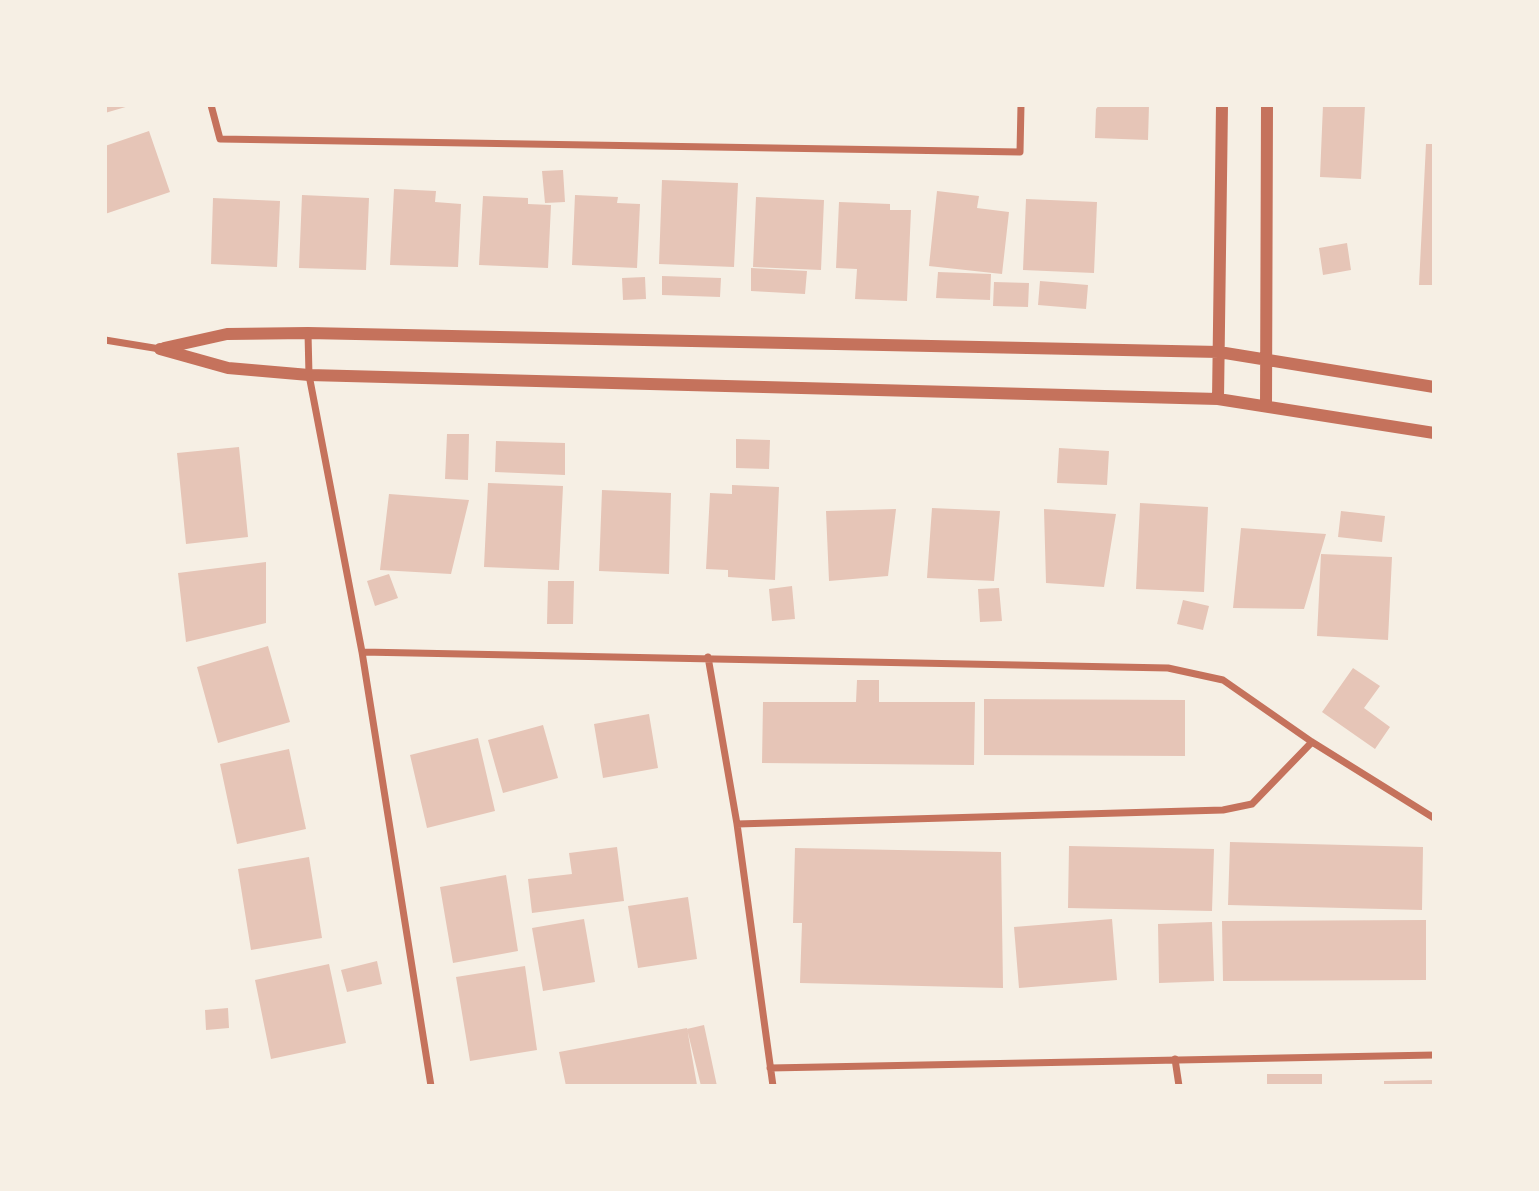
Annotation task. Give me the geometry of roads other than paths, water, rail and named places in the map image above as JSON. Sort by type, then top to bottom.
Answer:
[{"type":"street","points":[[211,105],[220,139],[1020,152],[1021,105]]},
{"type":"street","points":[[1218,399],[1222,105]]},
{"type":"street","points":[[1266,406],[1267,105]]},
{"type":"street","points":[[308,333],[309,375],[362,652],[431,1086]]},
{"type":"street","points":[[160,349],[227,334],[308,333],[1219,352],[1434,387]]},
{"type":"street","points":[[105,340],[160,349],[228,368],[309,375],[1218,399],[1434,433]]},
{"type":"street","points":[[362,652],[1168,668],[1223,680],[1312,742],[1434,818]]},
{"type":"street","points":[[708,657],[737,824],[773,1086]]},
{"type":"street","points":[[737,824],[1223,810],[1252,804],[1312,742]]},
{"type":"street","points":[[770,1068],[1434,1055]]},
{"type":"street","points":[[1175,1059],[1179,1086]]}]
